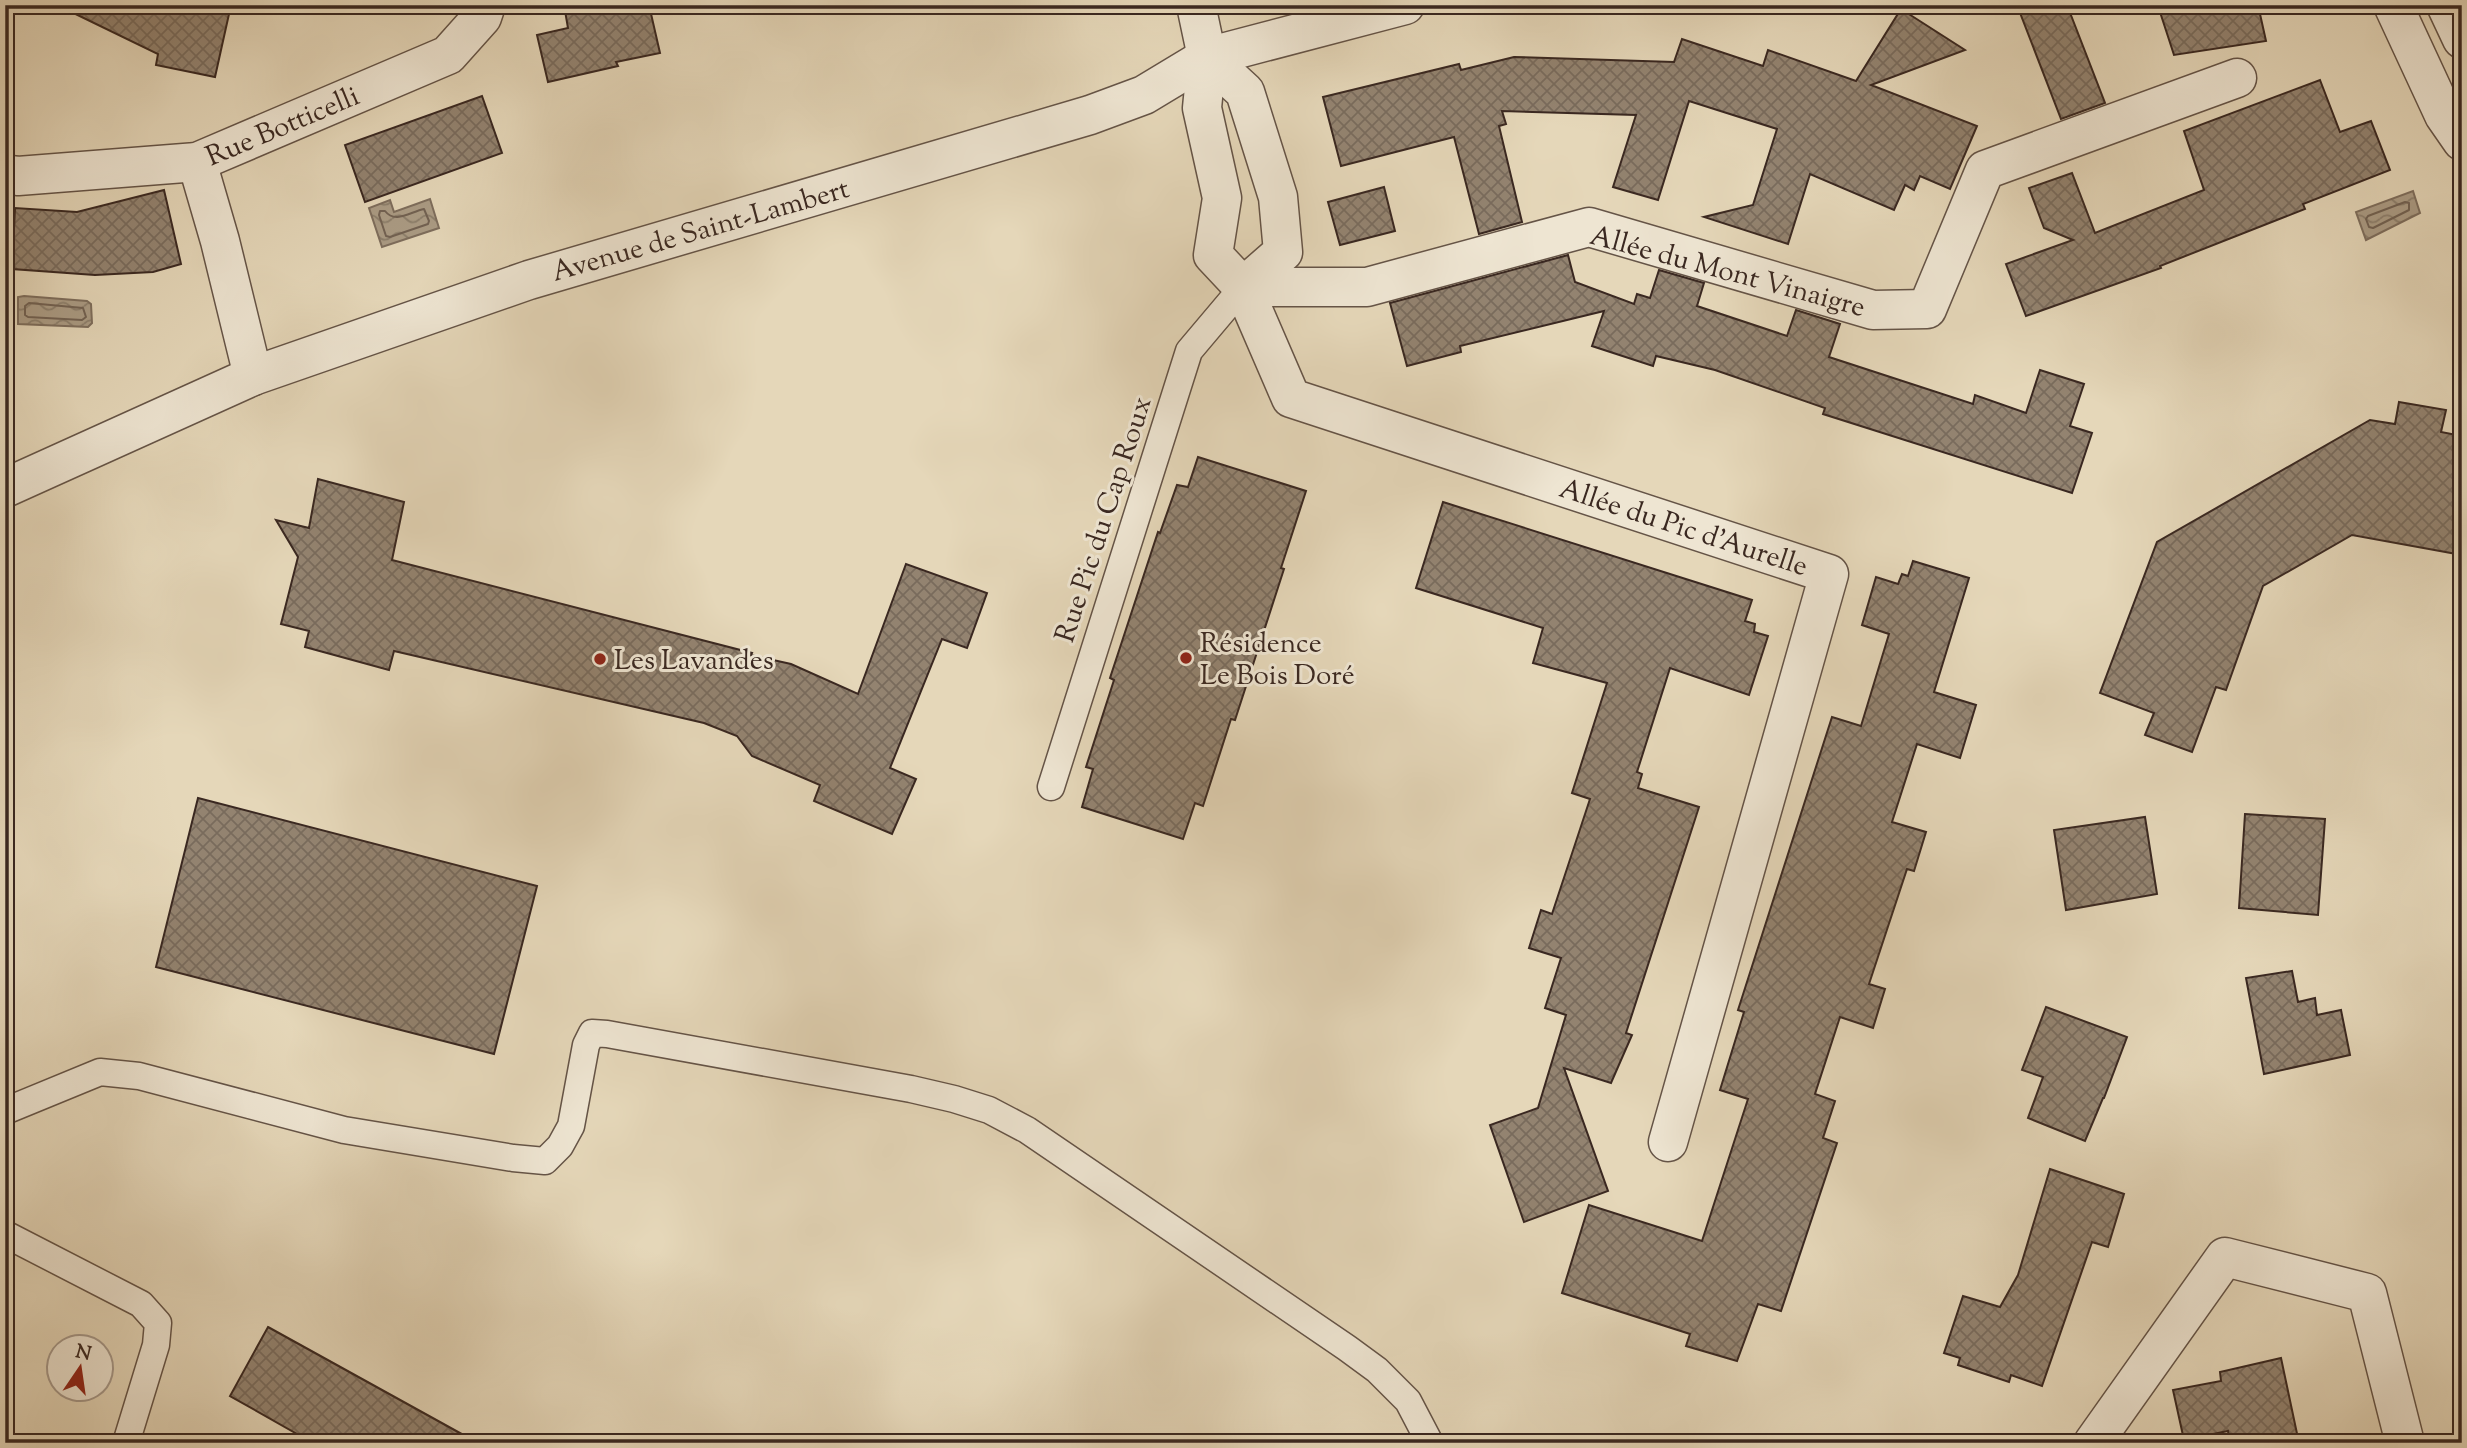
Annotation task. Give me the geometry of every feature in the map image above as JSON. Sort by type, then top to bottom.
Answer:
[{"type":"street","name":"Rue Botticelli","points":[[5,174],[18,176],[197,162],[448,55],[482,17],[486,5]]},
{"type":"street","points":[[1196,5],[1207,57],[1245,92],[1278,197],[1283,252],[1243,287]]},
{"type":"street","name":"Avenue de Saint-Lambert","points":[[5,488],[253,376],[529,279],[1090,114],[1144,95],[1207,57],[1405,5]]},
{"type":"street","points":[[2393,5],[2444,115],[2462,141]]},
{"type":"street","points":[[2446,5],[2462,39]]},
{"type":"street","name":"Allée du Pic d'Aurelle","points":[[1207,57],[1202,108],[1222,198],[1213,255],[1243,287],[1291,398],[1829,573],[1668,1142]]},
{"type":"street","name":"Allée du Mont Vinaigre","points":[[1243,287],[1367,287],[1589,227],[1873,310],[1927,309],[1985,170],[2237,78]]},
{"type":"street","points":[[197,162],[220,241],[253,376]]},
{"type":"street","points":[[2093,1443],[2225,1257],[2367,1293],[2405,1443]]},
{"type":"lane","name":"Rue Pic du Cap Roux","points":[[1051,787],[1189,351],[1243,287]]},
{"type":"lane","points":[[5,1111],[100,1072],[126,1074],[344,1130],[545,1161],[561,1146],[571,1126],[586,1045],[592,1034],[954,1099],[989,1110],[1027,1130],[1347,1348],[1377,1370],[1408,1401],[1430,1443]]},
{"type":"lane","points":[[5,1234],[141,1304],[158,1323],[156,1345],[126,1443]]},
{"type":"water","points":[[2413,191],[2420,213],[2366,240],[2356,212]]},
{"type":"water","points":[[430,199],[439,228],[382,247],[369,208],[390,200],[394,212]]},
{"type":"water","points":[[18,297],[87,301],[91,304],[92,323],[88,327],[18,324]]},
{"type":"building","points":[[57,5],[231,5],[215,77],[156,65],[158,54]]},
{"type":"building","points":[[564,5],[649,5],[660,53],[616,62],[618,66],[548,82],[537,35],[568,28]]},
{"type":"building","points":[[2017,5],[2067,5],[2105,103],[2061,119]]},
{"type":"building","points":[[2186,5],[2258,5],[2266,41],[2174,55],[2160,12]]},
{"type":"building","points":[[1901,9],[1965,50],[1871,85],[1977,126],[1950,189],[1920,176],[1914,190],[1905,185],[1894,210],[1810,174],[1788,244],[1704,217],[1753,205],[1777,129],[1689,101],[1658,200],[1613,187],[1636,115],[1502,111],[1506,124],[1499,126],[1522,222],[1479,234],[1454,137],[1341,166],[1323,97],[1459,64],[1461,70],[1514,57],[1674,62],[1682,39],[1763,66],[1768,50],[1856,81]]},
{"type":"building","points":[[2320,80],[2340,132],[2371,121],[2390,170],[2303,204],[2305,209],[2160,266],[2161,268],[2026,316],[2006,264],[2073,240],[2044,228],[2029,188],[2072,173],[2095,233],[2204,190],[2184,131]]},
{"type":"building","points":[[482,96],[502,153],[365,202],[345,145]]},
{"type":"building","points":[[1384,187],[1395,231],[1340,245],[1328,202]]},
{"type":"building","points":[[164,190],[181,264],[153,272],[95,275],[12,269],[15,208],[77,212]]},
{"type":"building","points":[[1568,255],[1575,282],[1634,304],[1637,294],[1650,298],[1659,270],[1704,283],[1697,306],[1787,336],[1796,310],[1840,324],[1829,357],[1973,404],[1975,395],[2026,413],[2040,370],[2084,384],[2070,426],[2092,433],[2072,493],[1823,414],[1825,408],[1715,370],[1656,356],[1653,366],[1592,346],[1604,311],[1460,346],[1461,352],[1407,366],[1390,303]]},
{"type":"building","points":[[2399,402],[2446,410],[2441,432],[2462,436],[2462,555],[2352,535],[2263,586],[2226,690],[2216,687],[2192,752],[2145,735],[2154,713],[2100,693],[2157,542],[2370,420],[2395,424]]},
{"type":"building","name":"Résidence Le Bois Doré","points":[[1198,457],[1306,491],[1235,720],[1231,719],[1203,806],[1195,803],[1183,839],[1082,807],[1093,769],[1086,767],[1114,680],[1110,678],[1158,532],[1160,533],[1177,485],[1188,487]]},
{"type":"building","name":"Les Lavandes","points":[[318,479],[404,502],[392,560],[791,664],[858,694],[906,564],[987,593],[967,648],[942,639],[890,768],[916,779],[892,834],[814,801],[820,785],[752,756],[737,736],[704,723],[394,651],[389,670],[305,647],[309,631],[281,624],[298,557],[276,520],[309,528]]},
{"type":"building","points":[[1443,502],[1752,600],[1745,621],[1755,624],[1754,632],[1768,636],[1749,695],[1670,668],[1637,772],[1642,774],[1638,788],[1699,807],[1626,1033],[1632,1035],[1611,1083],[1564,1068],[1608,1191],[1524,1222],[1490,1125],[1538,1108],[1566,1015],[1545,1008],[1561,958],[1529,948],[1541,910],[1552,914],[1590,799],[1572,793],[1607,683],[1533,663],[1543,628],[1416,588]]},
{"type":"building","points":[[1913,561],[1969,578],[1934,692],[1976,705],[1960,758],[1917,744],[1892,822],[1926,832],[1914,871],[1907,869],[1869,984],[1885,989],[1873,1028],[1840,1017],[1815,1094],[1835,1101],[1823,1138],[1837,1143],[1781,1311],[1758,1304],[1737,1361],[1686,1346],[1690,1334],[1562,1293],[1589,1205],[1702,1241],[1748,1099],[1720,1090],[1744,1012],[1738,1010],[1832,717],[1861,726],[1889,634],[1862,625],[1876,577],[1898,584],[1902,574],[1908,576]]},
{"type":"building","points":[[198,798],[537,886],[494,1054],[156,967]]},
{"type":"building","points":[[2245,814],[2325,819],[2318,915],[2239,908]]},
{"type":"building","points":[[2145,817],[2157,894],[2066,910],[2054,830]]},
{"type":"building","points":[[2292,971],[2298,1002],[2315,998],[2317,1015],[2341,1010],[2350,1055],[2264,1074],[2246,978]]},
{"type":"building","points":[[2046,1007],[2127,1037],[2085,1141],[2028,1118],[2043,1077],[2022,1070]]},
{"type":"building","points":[[2050,1169],[2124,1194],[2108,1247],[2092,1242],[2042,1386],[2011,1375],[2009,1382],[1958,1365],[1960,1358],[1944,1353],[1963,1296],[2000,1307],[2018,1275]]},
{"type":"building","points":[[268,1327],[478,1443],[313,1443],[230,1396]]},
{"type":"building","points":[[2281,1358],[2299,1443],[2230,1443],[2228,1431],[2184,1440],[2173,1390],[2221,1381],[2220,1372]]},
{"type":"place","name":"Résidence Le Bois Doré","points":[[1186,658]]},
{"type":"place","name":"Les Lavandes","points":[[600,659]]}]
